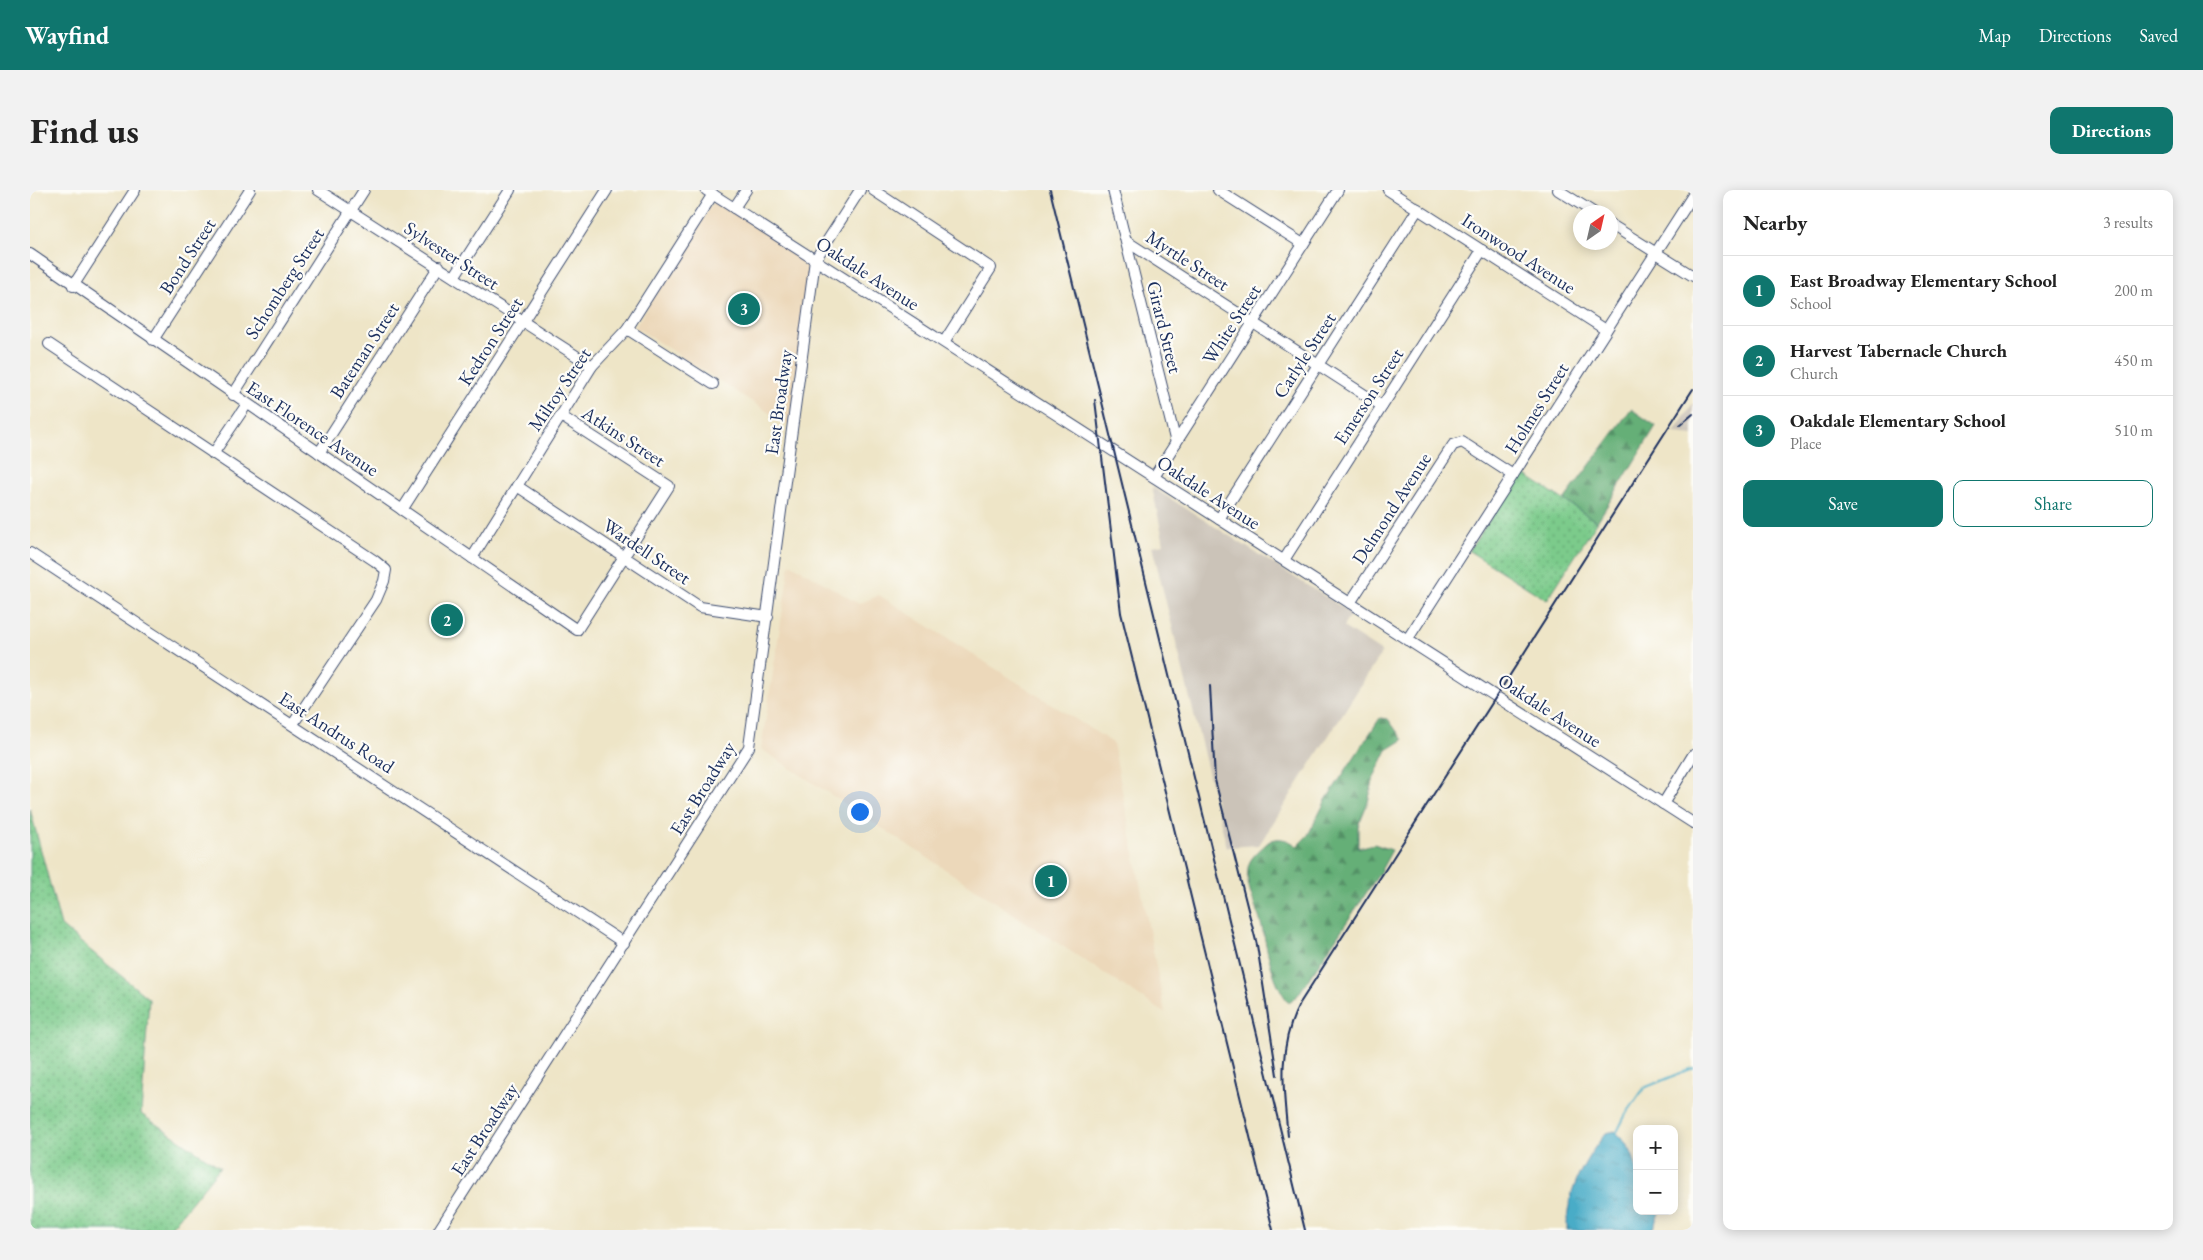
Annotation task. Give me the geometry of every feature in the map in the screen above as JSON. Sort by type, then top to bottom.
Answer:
[{"type":"street","points":[[73,286],[135,190]]},
{"type":"street","name":"Bond Street","points":[[153,340],[250,190]]},
{"type":"street","name":"Sylvester Street","points":[[318,190],[592,366]]},
{"type":"street","name":"Schomberg Street","points":[[233,395],[364,190]]},
{"type":"street","points":[[454,277],[510,190]]},
{"type":"street","name":"Kedron Street","points":[[402,510],[607,190]]},
{"type":"street","points":[[734,208],[746,190]]},
{"type":"street","name":"East Broadway","points":[[439,1230],[749,747],[815,260],[860,190]]},
{"type":"street","points":[[873,190],[991,268],[944,342]]},
{"type":"street","name":"Girard Street","points":[[1113,190],[1176,443]]},
{"type":"street","points":[[1218,190],[1303,244]]},
{"type":"street","name":"White Street","points":[[1154,477],[1338,190]]},
{"type":"street","name":"Ironwood Avenue","points":[[1388,190],[1606,330]]},
{"type":"street","points":[[1558,190],[1582,205]]},
{"type":"street","name":"Oakdale Avenue","points":[[710,192],[1693,823]]},
{"type":"street","name":"Milroy Street","points":[[472,558],[592,366],[627,329],[710,192]]},
{"type":"street","name":"Holmes Street","points":[[1407,640],[1693,195]]},
{"type":"street","name":"Carlyle Street","points":[[1219,519],[1418,209]]},
{"type":"street","points":[[1618,229],[1693,276]]},
{"type":"street","name":"Myrtle Street","points":[[1126,241],[1382,406]]},
{"type":"street","name":"Emerson Street","points":[[1284,560],[1482,250]]},
{"type":"street","name":"East Florence Avenue","points":[[30,254],[73,286],[577,630],[624,556]]},
{"type":"street","name":"Bateman Street","points":[[319,453],[439,266]]},
{"type":"street","points":[[627,329],[713,384]]},
{"type":"street","points":[[49,344],[386,570],[381,591],[369,612],[293,724]]},
{"type":"street","points":[[213,454],[247,404]]},
{"type":"street","name":"Atkins Street","points":[[561,416],[669,486],[624,556]]},
{"type":"street","name":"Delmond Avenue","points":[[1350,603],[1450,448],[1459,442],[1514,475]]},
{"type":"street","name":"Wardell Street","points":[[517,486],[700,607],[768,617]]},
{"type":"street","name":"East Andrus Road","points":[[30,553],[624,943]]},
{"type":"street","points":[[1663,804],[1693,755]]},
{"type":"shaded area","points":[[715,200],[811,262],[790,426],[635,327]]},
{"type":"shaded area","points":[[1693,403],[1693,435],[1674,433]]},
{"type":"shaded area","points":[[1152,487],[1351,613],[1343,627],[1382,652],[1259,845],[1227,847],[1152,546],[1164,544]]},
{"type":"shaded area","points":[[790,563],[859,604],[879,595],[1113,743],[1165,1013],[761,749]]},
{"type":"green space","points":[[1631,409],[1656,426],[1597,522],[1564,500]]},
{"type":"green space","points":[[1521,472],[1597,522],[1547,600],[1469,551]]},
{"type":"green space","points":[[1380,718],[1388,719],[1403,740],[1387,750],[1374,777],[1368,802],[1358,826],[1358,848],[1374,844],[1392,850],[1379,874],[1298,995],[1289,1003],[1278,984],[1270,963],[1260,920],[1249,887],[1247,874],[1249,864],[1255,855],[1270,841],[1282,839],[1290,841],[1297,846],[1308,835],[1326,800]]},
{"type":"green space","points":[[30,809],[61,926],[149,999],[141,1114],[220,1167],[169,1230],[30,1230]]},
{"type":"water","points":[[1615,1131],[1630,1149],[1633,1156],[1633,1215],[1658,1215],[1652,1230],[1567,1230],[1567,1216],[1573,1190],[1583,1166],[1606,1133]]},
{"type":"waterway","points":[[1616,1134],[1625,1116],[1644,1088],[1693,1068]]},
{"type":"railway","points":[[1050,190],[1305,1230]]},
{"type":"railway","points":[[1288,1136],[1284,1085],[1285,1052],[1288,1035],[1300,1003],[1693,389]]},
{"type":"railway","points":[[1095,400],[1121,613],[1273,1230]]},
{"type":"railway","points":[[1680,425],[1693,414]]},
{"type":"railway","points":[[1210,686],[1215,780],[1257,945],[1277,1075]]},
{"type":"place","name":"Oakdale Elementary School","points":[[744,309]]},
{"type":"place","name":"Harvest Tabernacle Church","points":[[447,620]]},
{"type":"place","name":"East Broadway Elementary School","points":[[1051,881]]}]
